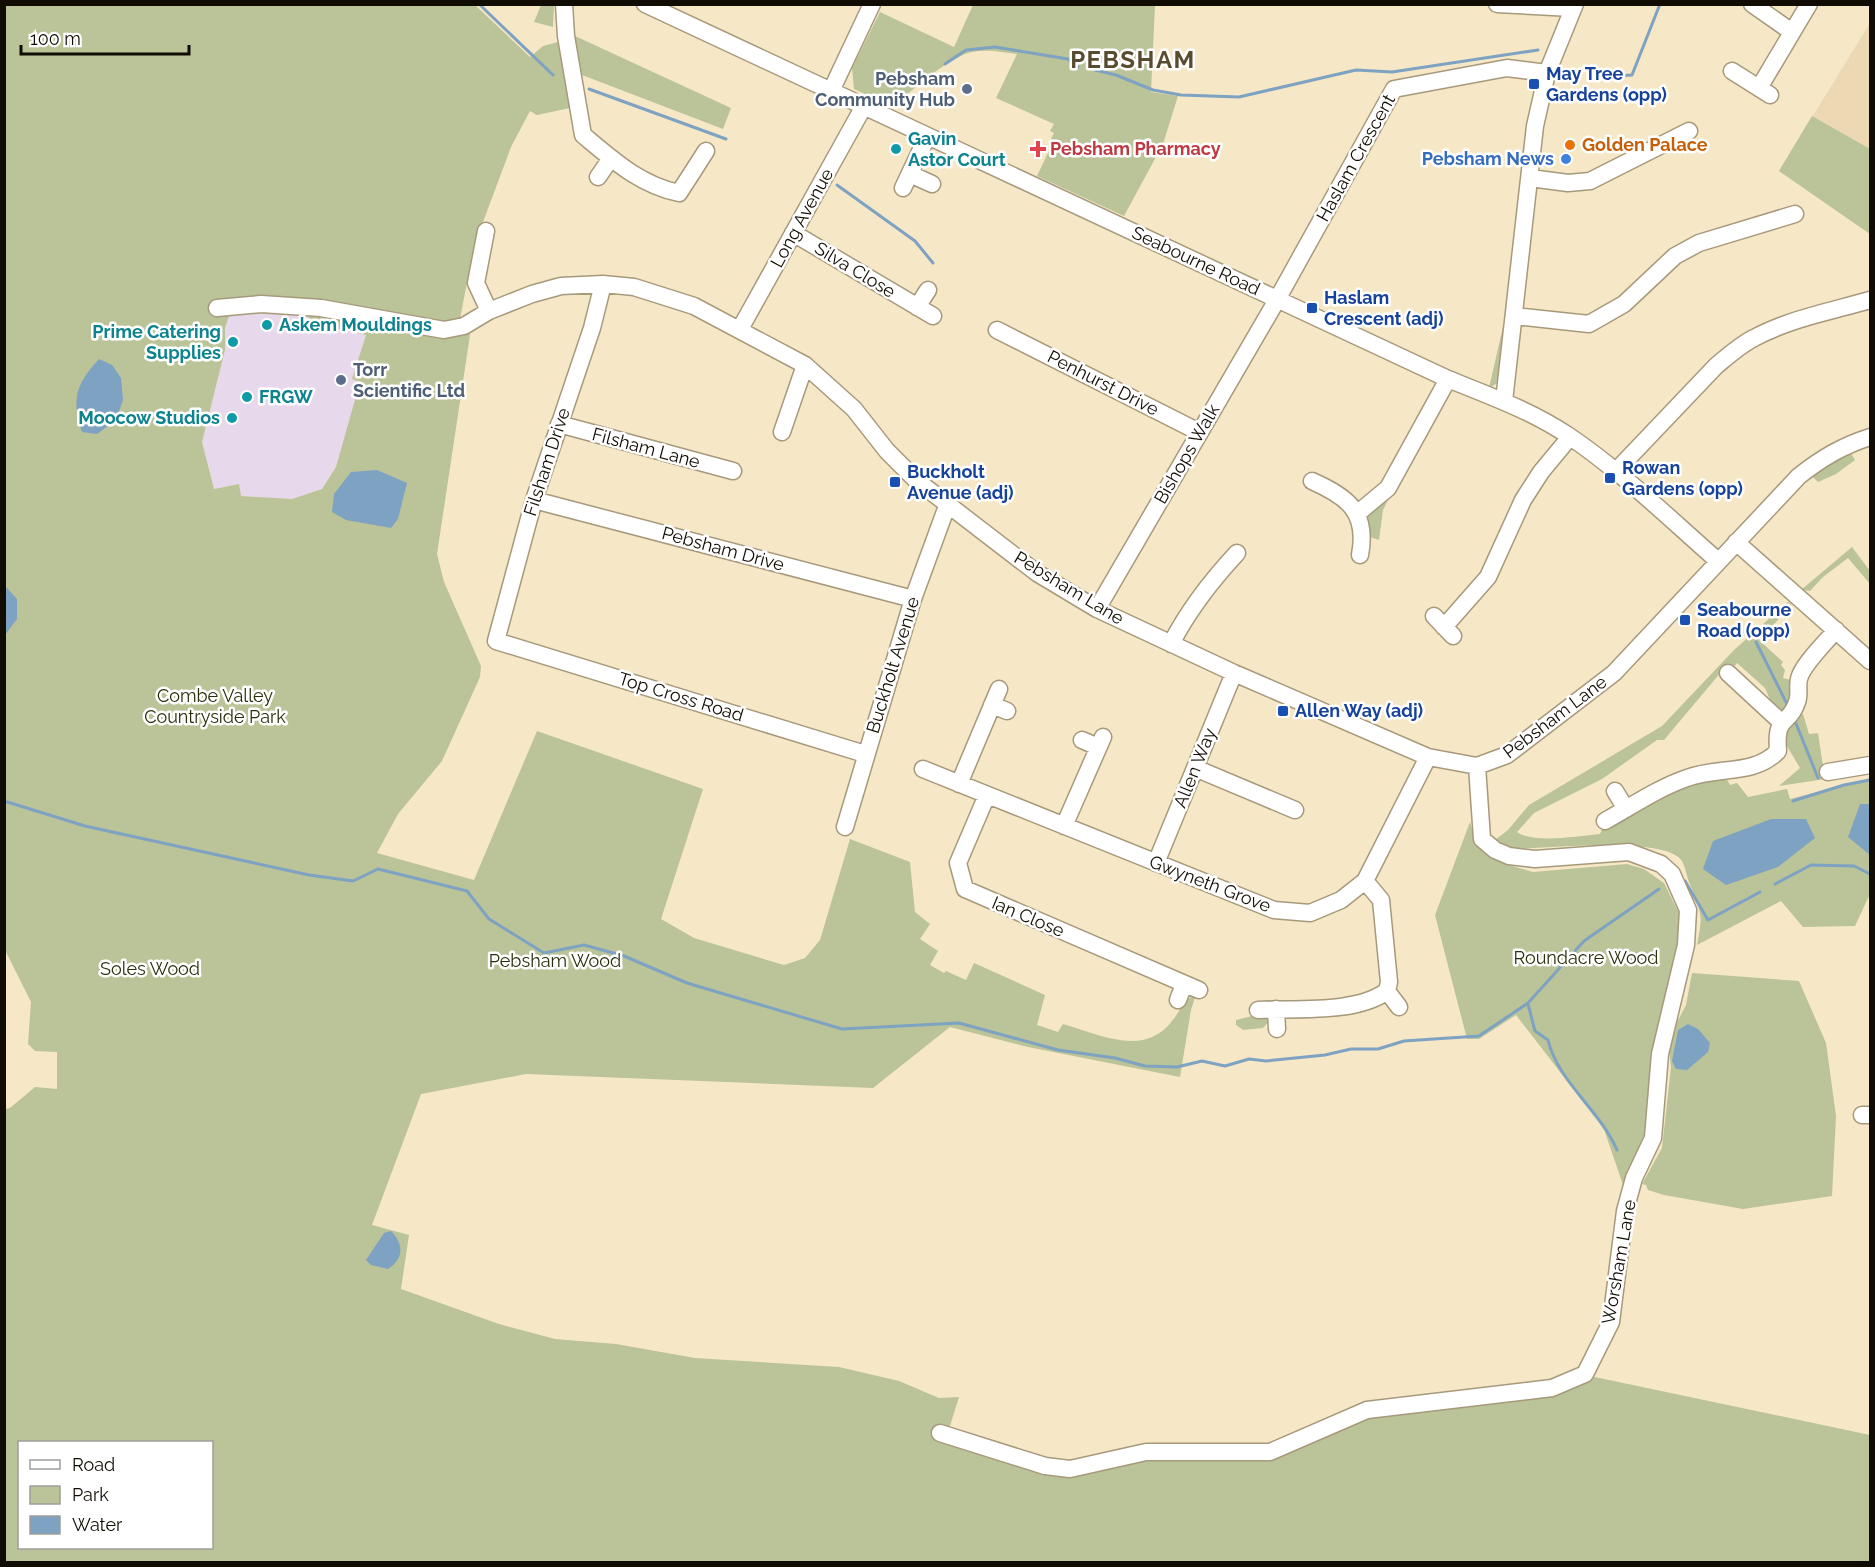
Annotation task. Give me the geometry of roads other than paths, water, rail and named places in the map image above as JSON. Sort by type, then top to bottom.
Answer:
[{"type":"street","points":[[564,4],[566,36],[583,135],[610,158],[655,188],[679,193],[706,151]]},
{"type":"street","name":"Seabourne Road","points":[[645,4],[1448,379],[1504,401],[1570,437],[1615,472],[1718,561]]},
{"type":"street","points":[[831,91],[872,4]]},
{"type":"street","points":[[1497,4],[1574,6],[1547,74],[1535,126],[1504,401]]},
{"type":"street","points":[[1752,4],[1792,32]]},
{"type":"street","points":[[1732,71],[1765,91],[1792,32],[1809,4]]},
{"type":"street","name":"Haslam Crescent","points":[[1277,299],[1394,89],[1507,68],[1547,74]]},
{"type":"street","name":"Long Avenue","points":[[740,329],[864,106]]},
{"type":"street","points":[[927,137],[906,181],[932,184]]},
{"type":"street","points":[[1530,178],[1568,183],[1590,181],[1685,138]]},
{"type":"street","points":[[598,177],[610,158]]},
{"type":"street","points":[[1514,316],[1589,324],[1624,304],[1675,256],[1699,243],[1783,214]]},
{"type":"street","name":"Silva Close","points":[[793,233],[933,316]]},
{"type":"street","points":[[488,242],[476,282],[489,311]]},
{"type":"street","name":"Pebsham Lane","points":[[217,308],[261,304],[321,308],[438,330],[464,326],[489,311],[532,294],[561,286],[603,284],[634,287],[674,298],[740,329],[805,365],[854,409],[886,451],[947,506],[1037,573],[1097,609],[1234,674],[1428,757],[1477,766],[1507,755],[1614,673],[1799,477],[1820,459],[1845,445],[1870,437]]},
{"type":"street","name":"Filsham Drive","points":[[496,641],[534,500],[592,328],[603,284]]},
{"type":"street","points":[[918,307],[928,290]]},
{"type":"street","name":"Bishops Walk","points":[[1097,609],[1277,299]]},
{"type":"street","points":[[1615,472],[1716,366],[1748,342],[1794,322],[1870,300]]},
{"type":"street","name":"Penhurst Drive","points":[[1001,337],[1199,432]]},
{"type":"street","points":[[782,432],[805,365]]},
{"type":"street","points":[[1358,513],[1388,488],[1448,379]]},
{"type":"street","name":"Filsham Lane","points":[[559,424],[733,471]]},
{"type":"street","points":[[1444,626],[1488,576],[1523,500],[1541,472],[1570,437]]},
{"type":"street","points":[[1312,481],[1337,492],[1358,513],[1361,550],[1379,545]]},
{"type":"street","name":"Pebsham Drive","points":[[534,500],[913,599]]},
{"type":"street","name":"Buckholt Avenue","points":[[845,827],[913,599],[947,506]]},
{"type":"street","points":[[1736,542],[1870,661]]},
{"type":"street","points":[[1171,644],[1187,613],[1203,590],[1236,552]]},
{"type":"street","points":[[1605,821],[1689,777],[1726,769],[1757,767],[1768,762],[1778,751],[1777,733],[1780,722],[1794,709],[1798,700],[1799,677],[1836,630]]},
{"type":"street","name":"Top Cross Road","points":[[496,641],[865,754]]},
{"type":"street","points":[[1728,673],[1780,722]]},
{"type":"street","name":"Allen Way","points":[[1156,863],[1234,674]]},
{"type":"street","points":[[959,784],[1000,702]]},
{"type":"street","points":[[1064,826],[1094,741]]},
{"type":"street","name":"Gwyneth Grove","points":[[923,769],[1274,910],[1310,913],[1341,900],[1365,881],[1428,757]]},
{"type":"street","points":[[1828,772],[1870,765]]},
{"type":"street","name":"Worsham Lane","points":[[940,1433],[1045,1466],[1070,1469],[1146,1452],[1270,1452],[1367,1410],[1552,1388],[1585,1374],[1611,1322],[1625,1211],[1634,1178],[1653,1138],[1660,1054],[1684,955],[1688,910],[1672,874],[1661,864],[1629,852],[1582,853],[1535,859],[1509,856],[1495,850],[1482,839],[1477,766]]},
{"type":"street","points":[[1195,768],[1285,810]]},
{"type":"street","points":[[1615,791],[1626,809]]},
{"type":"street","name":"Ian Close","points":[[987,795],[958,863],[965,889],[1187,991]]},
{"type":"street","points":[[1258,1010],[1347,1006],[1373,1002],[1387,991],[1389,982],[1381,900],[1365,881]]},
{"type":"street","points":[[1387,991],[1399,1007]]},
{"type":"street","points":[[1276,1010],[1277,1029]]},
{"type":"water","points":[[99,359],[112,365],[121,378],[123,400],[116,420],[97,434],[82,432],[76,401],[85,376]]},
{"type":"water","points":[[377,470],[407,483],[398,519],[391,528],[346,520],[332,512],[334,494],[351,472]]},
{"type":"water","points":[[5,586],[17,599],[17,619],[5,635]]},
{"type":"water","points":[[1860,804],[1870,804],[1870,855],[1848,837]]},
{"type":"water","points":[[1771,819],[1806,819],[1815,838],[1778,867],[1726,885],[1703,869],[1713,841]]},
{"type":"water","points":[[1688,1024],[1698,1029],[1710,1043],[1708,1052],[1687,1070],[1676,1069],[1672,1061],[1678,1030]]},
{"type":"water","points":[[391,1231],[400,1246],[397,1261],[388,1269],[371,1265],[366,1260],[384,1233]]},
{"type":"waterway","points":[[479,4],[553,75]]},
{"type":"waterway","points":[[1596,77],[1632,75],[1660,4]]},
{"type":"waterway","points":[[945,64],[966,50],[995,47],[1068,59],[1078,67]]},
{"type":"waterway","points":[[1095,70],[1116,75],[1153,90],[1181,95],[1239,97],[1356,70],[1392,72],[1538,50]]},
{"type":"waterway","points":[[589,89],[726,139]]},
{"type":"waterway","points":[[837,185],[915,241],[933,263]]},
{"type":"waterway","points":[[1756,642],[1787,704]]},
{"type":"waterway","points":[[1795,721],[1818,778]]},
{"type":"waterway","points":[[1793,801],[1844,785],[1870,780]]},
{"type":"waterway","points":[[4,801],[85,826],[309,875],[353,881],[378,869],[467,891],[489,919],[544,953],[584,945],[624,956],[687,983],[842,1029],[959,1023],[1058,1050],[1115,1058],[1145,1066],[1177,1067],[1202,1061],[1225,1066],[1249,1059],[1266,1061],[1325,1055],[1351,1049],[1378,1049],[1404,1041],[1479,1036],[1528,1003],[1584,941],[1659,889]]},
{"type":"waterway","points":[[1775,884],[1811,865],[1854,866],[1870,874]]},
{"type":"waterway","points":[[1685,881],[1708,920],[1760,892]]},
{"type":"waterway","points":[[1528,1004],[1535,1031],[1548,1040],[1561,1069],[1610,1136],[1617,1150]]},
{"type":"place","name":"May Tree Gardens (opp)","points":[[1534,84]]},
{"type":"place","name":"Pebsham Community Hub","points":[[967,89]]},
{"type":"place","name":"Golden Palace","points":[[1570,145]]},
{"type":"place","name":"Gavin Astor Court","points":[[896,149]]},
{"type":"place","name":"Pebsham Pharmacy","points":[[1038,149]]},
{"type":"place","name":"Pebsham News","points":[[1566,159]]},
{"type":"place","name":"Haslam Crescent (adj)","points":[[1312,308]]},
{"type":"place","name":"Askem Mouldings","points":[[267,325]]},
{"type":"place","name":"Prime Catering Supplies","points":[[233,342]]},
{"type":"place","name":"Torr Scientific Ltd","points":[[341,380]]},
{"type":"place","name":"FRGW","points":[[247,397]]},
{"type":"place","name":"Moocow Studios","points":[[232,418]]},
{"type":"place","name":"Rowan Gardens (opp)","points":[[1610,478]]},
{"type":"place","name":"Buckholt Avenue (adj)","points":[[895,482]]},
{"type":"place","name":"Seabourne Road (opp)","points":[[1685,620]]},
{"type":"place","name":"Allen Way (adj)","points":[[1283,711]]},
{"type":"district","name":"PEBSHAM","points":[[1133,60]]},
{"type":"park label","name":"Combe Valley Countryside Park","points":[[215,706]]},
{"type":"park label","name":"Roundacre Wood","points":[[1586,958]]},
{"type":"park label","name":"Pebsham Wood","points":[[555,961]]},
{"type":"park label","name":"Soles Wood","points":[[150,969]]}]
